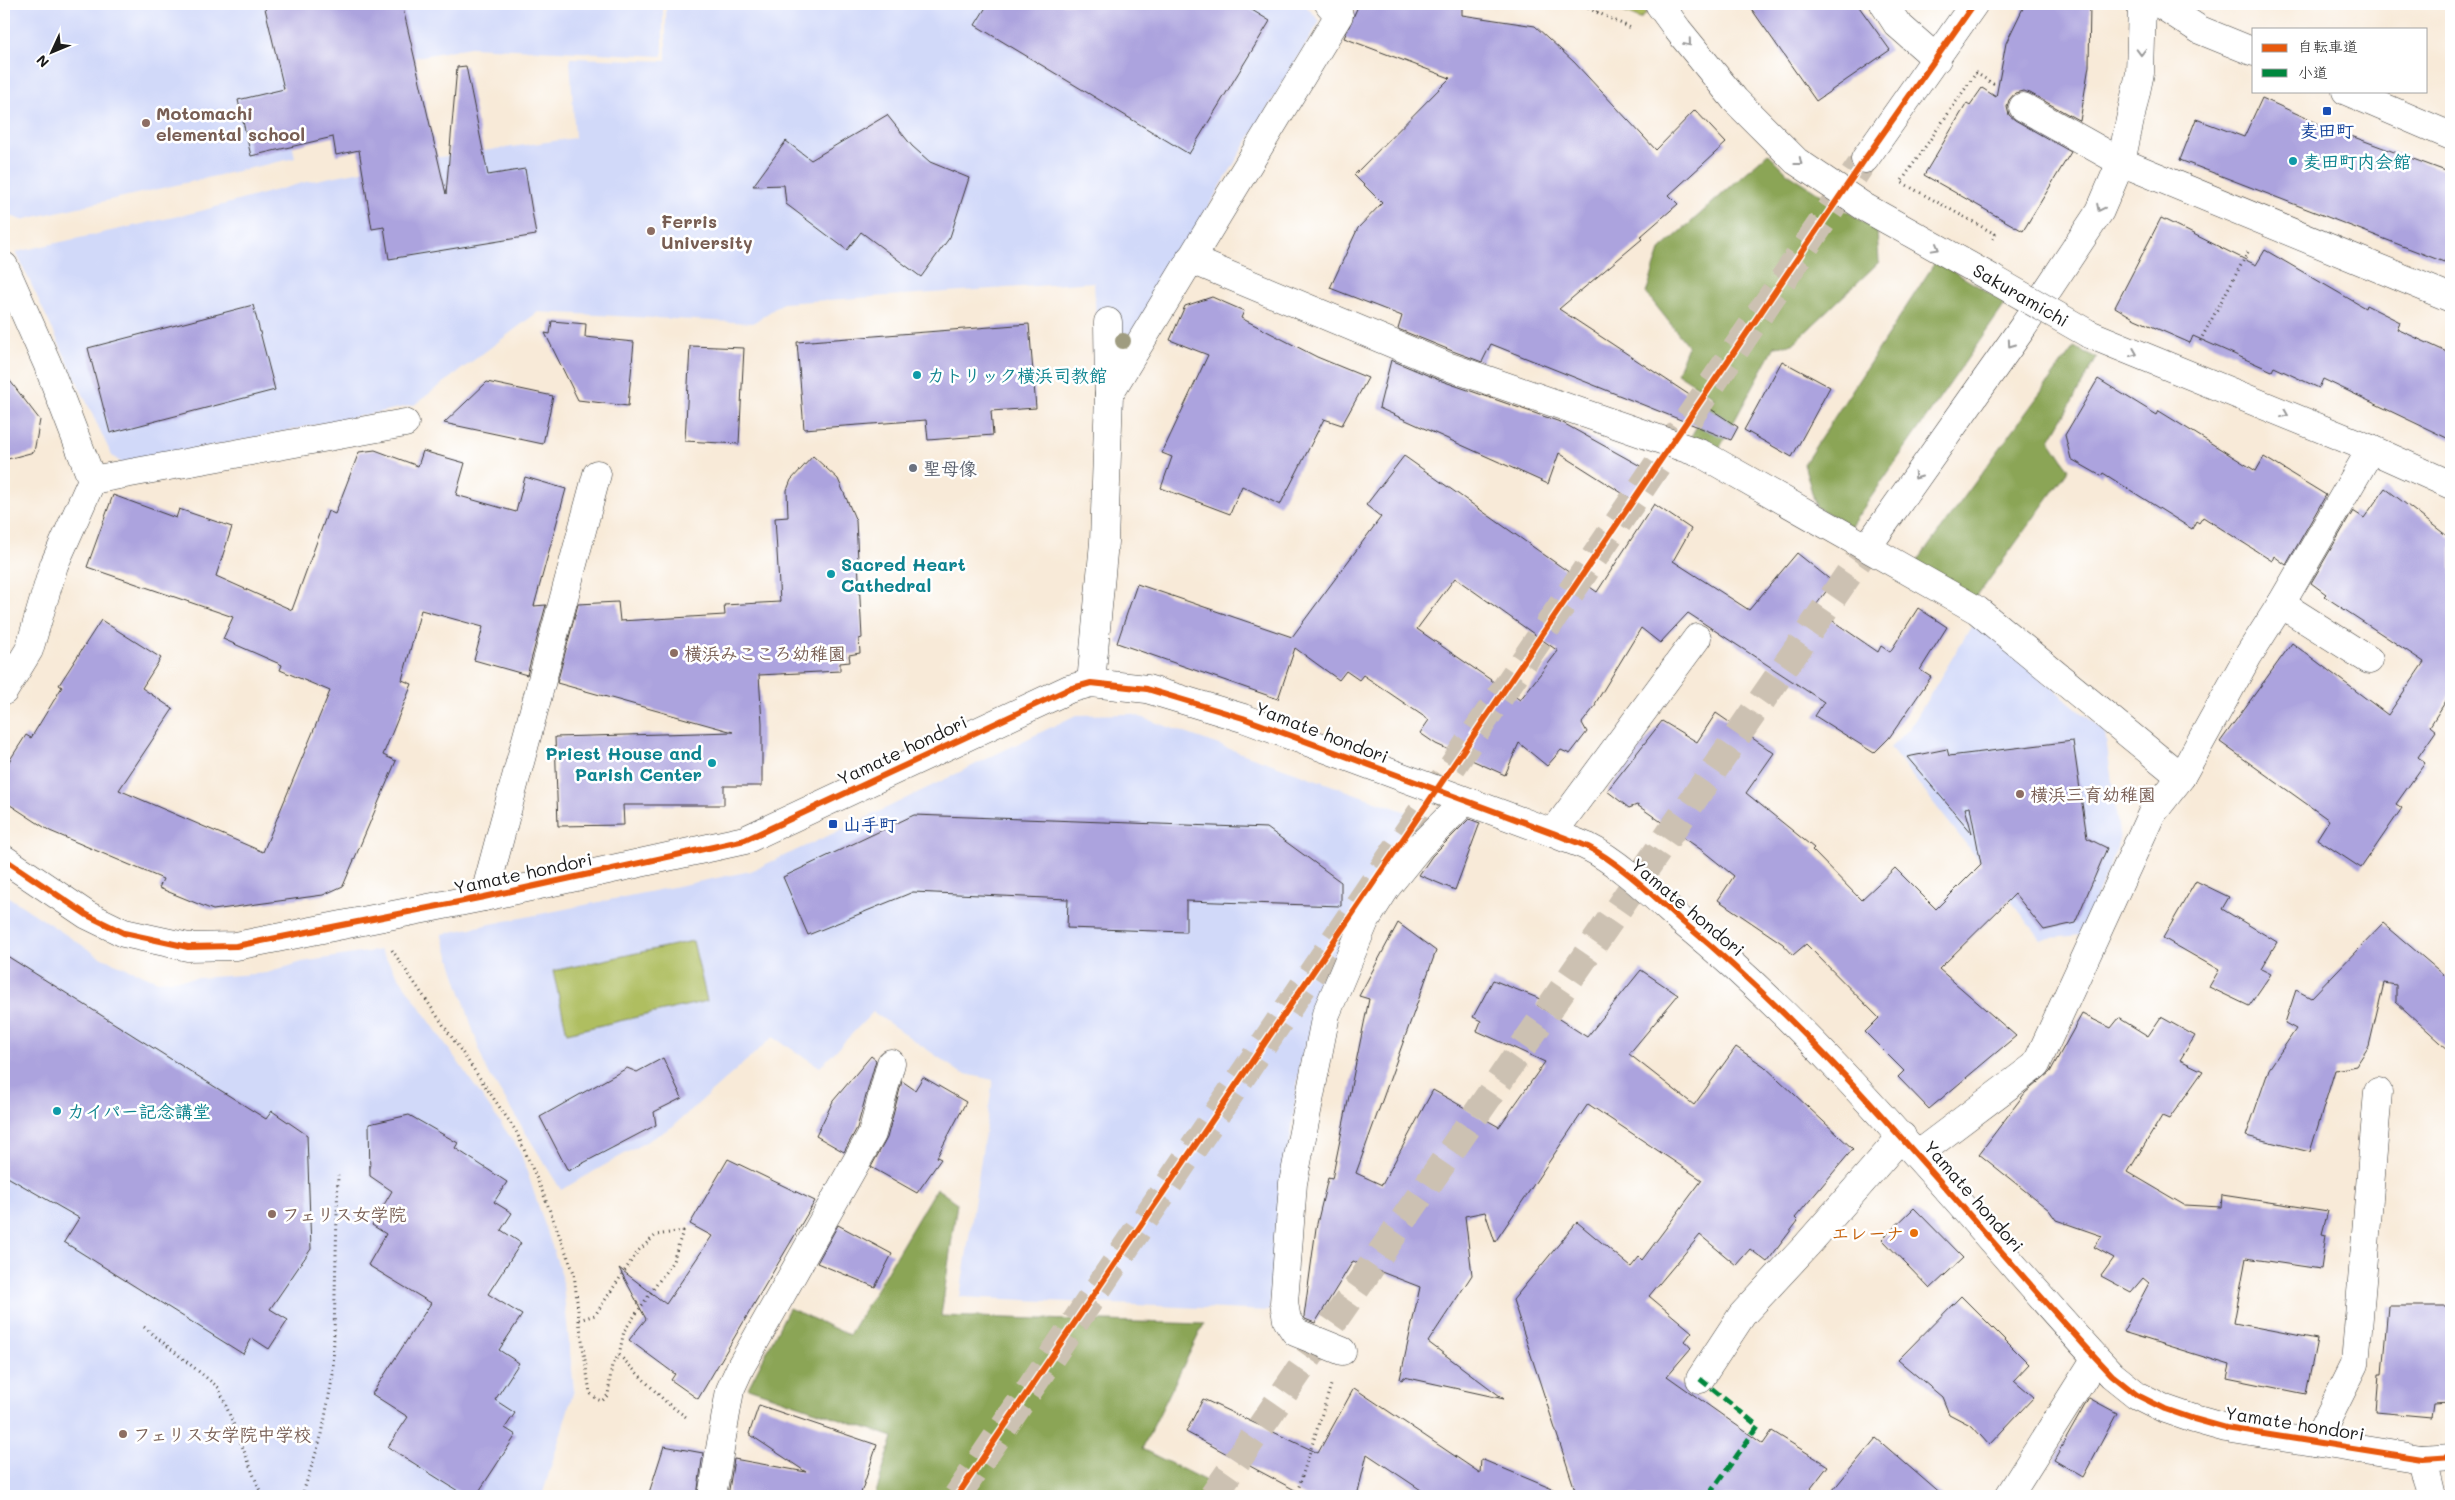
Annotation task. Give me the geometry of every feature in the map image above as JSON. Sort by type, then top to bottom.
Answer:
[{"type":"street","points":[[1109,394],[1339,15],[1329,4]]},
{"type":"street","name":"Sakuramichi","points":[[1659,4],[1735,100],[1796,161],[1866,208],[2089,334],[2371,449],[2451,485]]},
{"type":"street","points":[[1884,4],[1897,24],[1937,59]]},
{"type":"street","points":[[1865,159],[1974,4]]},
{"type":"street","points":[[1873,539],[2070,259],[2100,211],[2121,162],[2140,73],[2142,4]]},
{"type":"street","points":[[2160,4],[2200,30],[2252,51]]},
{"type":"street","points":[[2348,92],[2451,136]]},
{"type":"street","points":[[2023,107],[2121,162],[2451,298]]},
{"type":"street","points":[[1190,260],[1444,366],[1702,454],[1977,610],[2181,777]]},
{"type":"street","points":[[4,266],[48,363],[92,480],[54,565],[29,650],[4,691]]},
{"type":"street","points":[[1091,683],[1104,542],[1109,394],[1108,322]]},
{"type":"street","points":[[92,480],[405,423]]},
{"type":"street","points":[[1700,1379],[1742,1315],[1808,1245],[1910,1145],[2036,1065],[2151,814],[2181,777],[2248,656],[2281,604],[2371,449]]},
{"type":"street","points":[[484,897],[596,474]]},
{"type":"street","points":[[2281,604],[2370,660]]},
{"type":"street","points":[[1553,833],[1697,638]]},
{"type":"street","name":"Yamate hondori","points":[[4,859],[87,915],[124,933],[188,947],[236,946],[484,897],[745,840],[1069,689],[1091,683],[1147,689],[1243,718],[1590,848],[1622,871],[1734,963],[1910,1145],[2096,1358],[2112,1375],[2138,1395],[2172,1411],[2226,1428],[2422,1459],[2451,1457]]},
{"type":"street","points":[[1342,1351],[1295,1332],[1287,1320],[1284,1303],[1293,1182],[1326,1014],[1365,921],[1386,888],[1420,846],[1464,802]]},
{"type":"street","points":[[712,1496],[730,1390],[741,1366],[872,1134],[891,1063]]},
{"type":"street","points":[[2316,1442],[2355,1364],[2378,1092]]},
{"type":"street","points":[[2009,1496],[2096,1358]]},
{"type":"street","points":[[2422,1459],[2432,1496]]},
{"type":"path","points":[[1597,12],[1601,4]]},
{"type":"path","points":[[1976,73],[1901,182],[1995,234],[1985,274]]},
{"type":"path","points":[[2183,372],[2264,222]]},
{"type":"path","points":[[376,919],[388,944],[516,1131],[543,1193],[574,1273],[579,1320],[590,1393],[596,1398],[602,1400],[608,1395],[612,1364],[619,1355],[624,1331],[673,1261],[683,1231],[656,1235],[638,1251],[595,1315],[579,1320]]},
{"type":"path","points":[[302,1496],[322,1434],[333,1374],[338,1175]]},
{"type":"path","points":[[144,1326],[219,1388],[262,1496]]},
{"type":"path","points":[[1296,1496],[1342,1351]]},
{"type":"path","points":[[619,1355],[667,1403],[720,1443]]},
{"type":"shaded area","name":"Motomachi elemental school","points":[[4,4],[663,4],[663,56],[470,47],[396,61],[281,87],[295,158],[21,220],[4,213]]},
{"type":"shaded area","name":"Ferris University","points":[[666,4],[1304,4],[1320,21],[1118,357],[1096,321],[1094,282],[783,303],[753,323],[538,312],[414,405],[123,464],[112,456],[16,252],[201,211],[306,182],[412,161],[575,138],[570,58],[666,61]]},
{"type":"shaded area","name":"横浜三育幼稚園","points":[[1974,622],[2105,732],[2120,840],[2081,935],[2041,939],[1890,748],[1910,728]]},
{"type":"shaded area","points":[[1132,714],[1429,820],[1330,969],[1300,1063],[1269,1311],[960,1297],[993,1080],[961,1073],[873,1012],[820,1067],[773,1037],[672,1127],[561,1190],[485,1067],[442,934],[751,871],[858,822],[1076,715]]},
{"type":"shaded area","name":"フェリス女学院","points":[[4,894],[100,957],[158,981],[267,973],[302,962],[380,950],[520,1151],[562,1276],[574,1390],[542,1496],[4,1496]]},
{"type":"green space","points":[[1605,4],[1641,4],[1646,14],[1640,19]]},
{"type":"green space","points":[[1768,153],[1788,173],[1877,231],[1879,262],[1793,344],[1775,346],[1718,451],[1690,438],[1714,397],[1677,373],[1688,346],[1646,293],[1660,250]]},
{"type":"green space","points":[[1936,261],[2006,303],[1851,526],[1816,507],[1804,464]]},
{"type":"green space","points":[[2074,347],[2097,358],[2050,440],[2069,469],[1976,598],[1916,563]]},
{"type":"green space","points":[[693,941],[707,1001],[567,1033],[553,971]]},
{"type":"green space","points":[[936,1188],[957,1203],[941,1316],[1204,1324],[1142,1449],[1210,1483],[1201,1496],[875,1496],[893,1437],[748,1388],[789,1308],[849,1335]]},
{"type":"building","points":[[264,4],[402,4],[446,194],[457,67],[466,66],[488,175],[525,169],[536,235],[389,259],[384,227],[372,229],[359,150],[336,155],[333,137],[251,156],[238,100],[284,89]]},
{"type":"building","points":[[988,4],[1242,4],[1270,21],[1189,154],[975,25]]},
{"type":"building","points":[[1359,4],[1462,4],[1462,15],[1535,26],[1574,62],[1656,150],[1695,110],[1726,143],[1669,195],[1678,204],[1640,237],[1642,239],[1559,309],[1738,427],[1731,440],[1491,344],[1482,362],[1450,350],[1398,329],[1402,316],[1330,288],[1358,228],[1382,203],[1354,175],[1450,78],[1344,38]]},
{"type":"building","points":[[1748,4],[1857,4],[1890,50],[1816,101]]},
{"type":"building","points":[[2025,4],[2090,4],[2089,66],[2080,121],[2030,93],[2023,91],[2015,93],[2009,100],[2007,107],[2009,115],[2071,152],[2023,231],[1924,175],[1967,103],[1970,105],[1982,88],[1996,97],[2006,43]]},
{"type":"building","points":[[2262,98],[2324,126],[2451,173],[2451,262],[2445,260],[2444,262],[2180,160],[2196,119],[2244,137]]},
{"type":"building","points":[[887,115],[912,146],[930,162],[969,178],[950,237],[921,277],[861,232],[847,250],[786,204],[784,185],[753,186],[786,141],[811,160]]},
{"type":"building","points":[[2161,218],[2256,265],[2265,250],[2365,308],[2366,305],[2400,322],[2397,329],[2451,354],[2451,440],[2323,379],[2319,388],[2274,367],[2272,371],[2193,336],[2190,343],[2135,319],[2115,307]]},
{"type":"building","points":[[1212,297],[1244,311],[1241,318],[1317,357],[1368,378],[1342,425],[1324,419],[1280,505],[1242,486],[1230,514],[1161,488],[1172,457],[1162,453],[1208,355],[1170,340],[1185,306]]},
{"type":"building","points":[[253,305],[275,390],[110,433],[88,348]]},
{"type":"building","points":[[552,321],[586,324],[585,337],[634,342],[628,406],[578,400],[545,333],[550,334]]},
{"type":"building","name":"カトリック横浜司教館","points":[[1029,324],[1036,408],[991,411],[993,435],[928,440],[926,420],[804,429],[797,342]]},
{"type":"building","points":[[690,346],[744,348],[739,444],[685,441]]},
{"type":"building","points":[[1391,360],[1439,380],[1563,423],[1653,473],[1633,500],[1559,453],[1548,484],[1379,408]]},
{"type":"building","points":[[1782,361],[1830,387],[1792,457],[1744,430]]},
{"type":"building","points":[[4,373],[40,420],[34,452],[4,460]]},
{"type":"building","points":[[2098,379],[2157,415],[2159,411],[2256,471],[2264,457],[2326,495],[2286,565],[2274,556],[2272,561],[2203,517],[2199,523],[2196,521],[2192,529],[2103,473],[2101,476],[2071,459],[2065,435]]},
{"type":"building","points":[[487,382],[553,396],[543,444],[444,423]]},
{"type":"building","points":[[375,450],[418,466],[423,451],[465,463],[456,495],[516,512],[525,477],[566,489],[534,606],[546,605],[527,675],[474,660],[483,627],[421,610],[402,680],[412,684],[383,755],[396,761],[343,886],[323,895],[213,910],[159,888],[163,879],[50,831],[4,801],[4,769],[26,735],[31,738],[62,687],[59,685],[101,620],[161,658],[142,688],[173,709],[119,790],[263,852],[330,691],[280,670],[282,665],[223,639],[233,617],[87,567],[113,495],[176,518],[179,509],[232,527],[216,576],[292,610],[328,511],[335,514],[359,452]]},
{"type":"building","points":[[813,456],[838,479],[856,521],[862,638],[859,639],[860,653],[849,655],[850,662],[840,663],[840,671],[759,675],[762,723],[762,786],[724,786],[724,805],[623,805],[624,825],[558,826],[555,737],[733,732],[557,683],[578,604],[618,602],[620,621],[725,615],[724,605],[780,602],[775,518],[788,517],[787,490],[791,480]]},
{"type":"building","points":[[1404,456],[1597,592],[1654,504],[1691,529],[1673,561],[1749,610],[1797,553],[1833,582],[1814,608],[1878,652],[1881,646],[1890,652],[1918,608],[1947,627],[1920,670],[1931,677],[1889,738],[1874,753],[1815,716],[1824,702],[1688,613],[1660,643],[1641,628],[1596,705],[1582,723],[1587,732],[1570,754],[1561,750],[1547,766],[1519,743],[1505,775],[1436,744],[1420,733],[1429,720],[1363,675],[1359,680],[1346,671],[1339,680],[1295,648],[1278,699],[1117,643],[1137,584],[1292,637],[1381,517],[1366,505]],"holes":[[[1455,578],[1558,651],[1520,700],[1417,629]]]},
{"type":"building","points":[[2385,488],[2451,539],[2451,693],[2430,726],[2436,731],[2418,757],[2425,763],[2396,804],[2402,808],[2361,868],[2317,839],[2329,820],[2220,742],[2292,643],[2388,715],[2424,662],[2324,596],[2326,594],[2311,583],[2353,511],[2364,518]]},
{"type":"building","points":[[1716,713],[1774,753],[1746,793],[1814,848],[1812,850],[1861,900],[1895,868],[1936,909],[1981,864],[1970,807],[1965,808],[1972,833],[1907,757],[1947,749],[1949,756],[2073,741],[2087,838],[2107,848],[2075,923],[2044,930],[2015,894],[1939,969],[2016,1036],[1929,1109],[1898,1077],[1904,1071],[1865,1032],[1879,1018],[1806,944],[1793,955],[1783,944],[1718,900],[1734,876],[1703,851],[1637,805],[1629,808],[1607,791],[1662,721],[1697,742]]},
{"type":"building","points":[[914,815],[1267,828],[1341,882],[1341,906],[1186,901],[1186,932],[1067,928],[1068,899],[913,892],[808,935],[783,877]]},
{"type":"building","points":[[1469,819],[1480,823],[1455,890],[1419,875],[1432,856]]},
{"type":"building","points":[[2196,881],[2229,897],[2222,909],[2277,942],[2261,969],[2271,974],[2249,1006],[2209,987],[2219,970],[2163,938]]},
{"type":"building","points":[[1398,923],[1436,951],[1356,1173],[1382,1185],[1433,1090],[1499,1127],[1545,1062],[1477,1031],[1481,1021],[1473,1017],[1493,980],[1540,999],[1537,1005],[1587,1037],[1641,970],[1678,995],[1629,1054],[1694,1105],[1736,1047],[1764,1066],[1853,1149],[1795,1218],[1798,1221],[1767,1262],[1750,1249],[1736,1265],[1700,1235],[1649,1296],[1692,1332],[1685,1341],[1691,1348],[1667,1376],[1763,1444],[1772,1431],[1828,1466],[1805,1496],[1577,1496],[1513,1300],[1577,1222],[1631,1267],[1639,1257],[1642,1260],[1702,1180],[1588,1104],[1495,1242],[1485,1212],[1465,1216],[1472,1275],[1428,1342],[1504,1399],[1404,1377],[1402,1380],[1400,1379],[1420,1287],[1353,1261],[1315,1323],[1305,1319],[1316,1228],[1328,1178],[1332,1179],[1369,999],[1359,996]]},
{"type":"building","points":[[2383,923],[2451,981],[2451,1052],[2396,1002],[2396,985],[2384,983],[2369,1046],[2356,1066],[2335,1070],[2310,1152],[2246,1136],[2269,1069],[2296,1029],[2285,1023],[2296,990],[2311,998]]},
{"type":"building","points":[[4,954],[266,1119],[272,1111],[307,1135],[311,1249],[270,1309],[288,1320],[269,1349],[252,1338],[243,1354],[64,1242],[79,1218],[4,1175]]},
{"type":"building","points":[[2082,1014],[2111,1028],[2119,1018],[2148,1036],[2161,1017],[2195,1036],[2180,1060],[2203,1071],[2169,1119],[2162,1116],[2128,1172],[2184,1205],[2221,1207],[2222,1195],[2328,1211],[2322,1234],[2326,1235],[2321,1269],[2246,1258],[2234,1323],[2317,1339],[2306,1394],[2227,1378],[2230,1365],[2123,1332],[2149,1283],[2143,1278],[2131,1292],[2101,1276],[2114,1258],[2094,1247],[2102,1236],[2056,1220],[2049,1210],[1979,1154],[2025,1093],[2050,1072]]},
{"type":"building","points":[[871,1056],[876,1060],[857,1128],[844,1152],[816,1136],[833,1101]]},
{"type":"building","points":[[663,1058],[682,1098],[654,1112],[656,1125],[568,1171],[540,1117],[627,1068],[637,1072]]},
{"type":"building","points":[[923,1077],[966,1102],[937,1157],[941,1159],[917,1193],[871,1167],[887,1138],[902,1081],[915,1090]]},
{"type":"building","points":[[409,1115],[458,1143],[455,1148],[507,1182],[494,1202],[512,1213],[501,1230],[521,1243],[488,1294],[522,1315],[499,1350],[519,1363],[495,1400],[515,1413],[505,1428],[516,1435],[476,1496],[466,1496],[388,1447],[408,1417],[372,1394],[431,1303],[368,1265],[386,1234],[372,1225],[392,1191],[370,1176],[369,1124]]},
{"type":"building","points":[[728,1159],[815,1201],[698,1399],[671,1380],[675,1374],[629,1340],[646,1319],[619,1268],[666,1304],[712,1236],[690,1224]]},
{"type":"building","points":[[1914,1208],[1963,1258],[1930,1289],[1882,1239]]},
{"type":"building","points":[[838,1225],[892,1254],[875,1287],[817,1263]]},
{"type":"building","points":[[1961,1296],[2029,1364],[2014,1380],[2034,1397],[1989,1445],[1972,1426],[1949,1414],[1942,1397],[1898,1360]]},
{"type":"building","points":[[2388,1306],[2451,1306],[2451,1402],[2433,1403],[2431,1417],[2376,1412],[2379,1374],[2382,1374]]},
{"type":"building","points":[[1354,1388],[1480,1473],[1481,1459],[1569,1496],[1430,1496],[1367,1454],[1357,1496],[1306,1496],[1186,1432],[1203,1399],[1318,1453]]},
{"type":"building","points":[[2089,1398],[2117,1413],[2083,1477],[2054,1460]]},
{"type":"building","points":[[759,1405],[877,1445],[860,1496],[728,1496],[734,1459],[806,1472],[749,1434]]},
{"type":"building","points":[[1876,1438],[1943,1496],[1828,1496]]},
{"type":"building","points":[[664,1446],[703,1453],[697,1496],[648,1496]]},
{"type":"tunnel","points":[[957,1496],[1865,159]]},
{"type":"tunnel","points":[[1213,1496],[1873,539]]},
{"type":"marked path","points":[[1700,1379],[1758,1426],[1708,1496]]},
{"type":"cycle path","points":[[957,1496],[1865,159],[1974,4]]},
{"type":"cycle path","points":[[4,859],[87,915],[124,933],[188,947],[236,946],[484,897],[745,840],[1069,689],[1091,683],[1147,689],[1243,718],[1553,833],[1588,847],[1612,862],[1638,882],[1741,972],[1795,1024],[1898,1133],[2096,1358],[2112,1375],[2137,1395],[2165,1409],[2226,1428],[2422,1459],[2451,1457]]},
{"type":"place","name":"麦田町","points":[[2327,111]]},
{"type":"place","name":"Motomachi elemental school","points":[[146,123]]},
{"type":"place","name":"麦田町内会館","points":[[2293,161]]},
{"type":"place","name":"Ferris University","points":[[651,231]]},
{"type":"place","name":"カトリック横浜司教館","points":[[917,375]]},
{"type":"place","name":"聖母像","points":[[913,468]]},
{"type":"place","name":"Sacred Heart Cathedral","points":[[831,574]]},
{"type":"place","name":"横浜みこころ幼稚園","points":[[674,653]]},
{"type":"place","name":"Priest House and Parish Center","points":[[712,763]]},
{"type":"place","name":"横浜三育幼稚園","points":[[2020,794]]},
{"type":"place","name":"山手町","points":[[833,824]]},
{"type":"place","name":"カイパー記念講堂","points":[[57,1111]]},
{"type":"place","name":"フェリス女学院","points":[[272,1214]]},
{"type":"place","name":"エレーナ","points":[[1914,1233]]},
{"type":"place","name":"フェリス女学院中学校","points":[[123,1434]]}]
